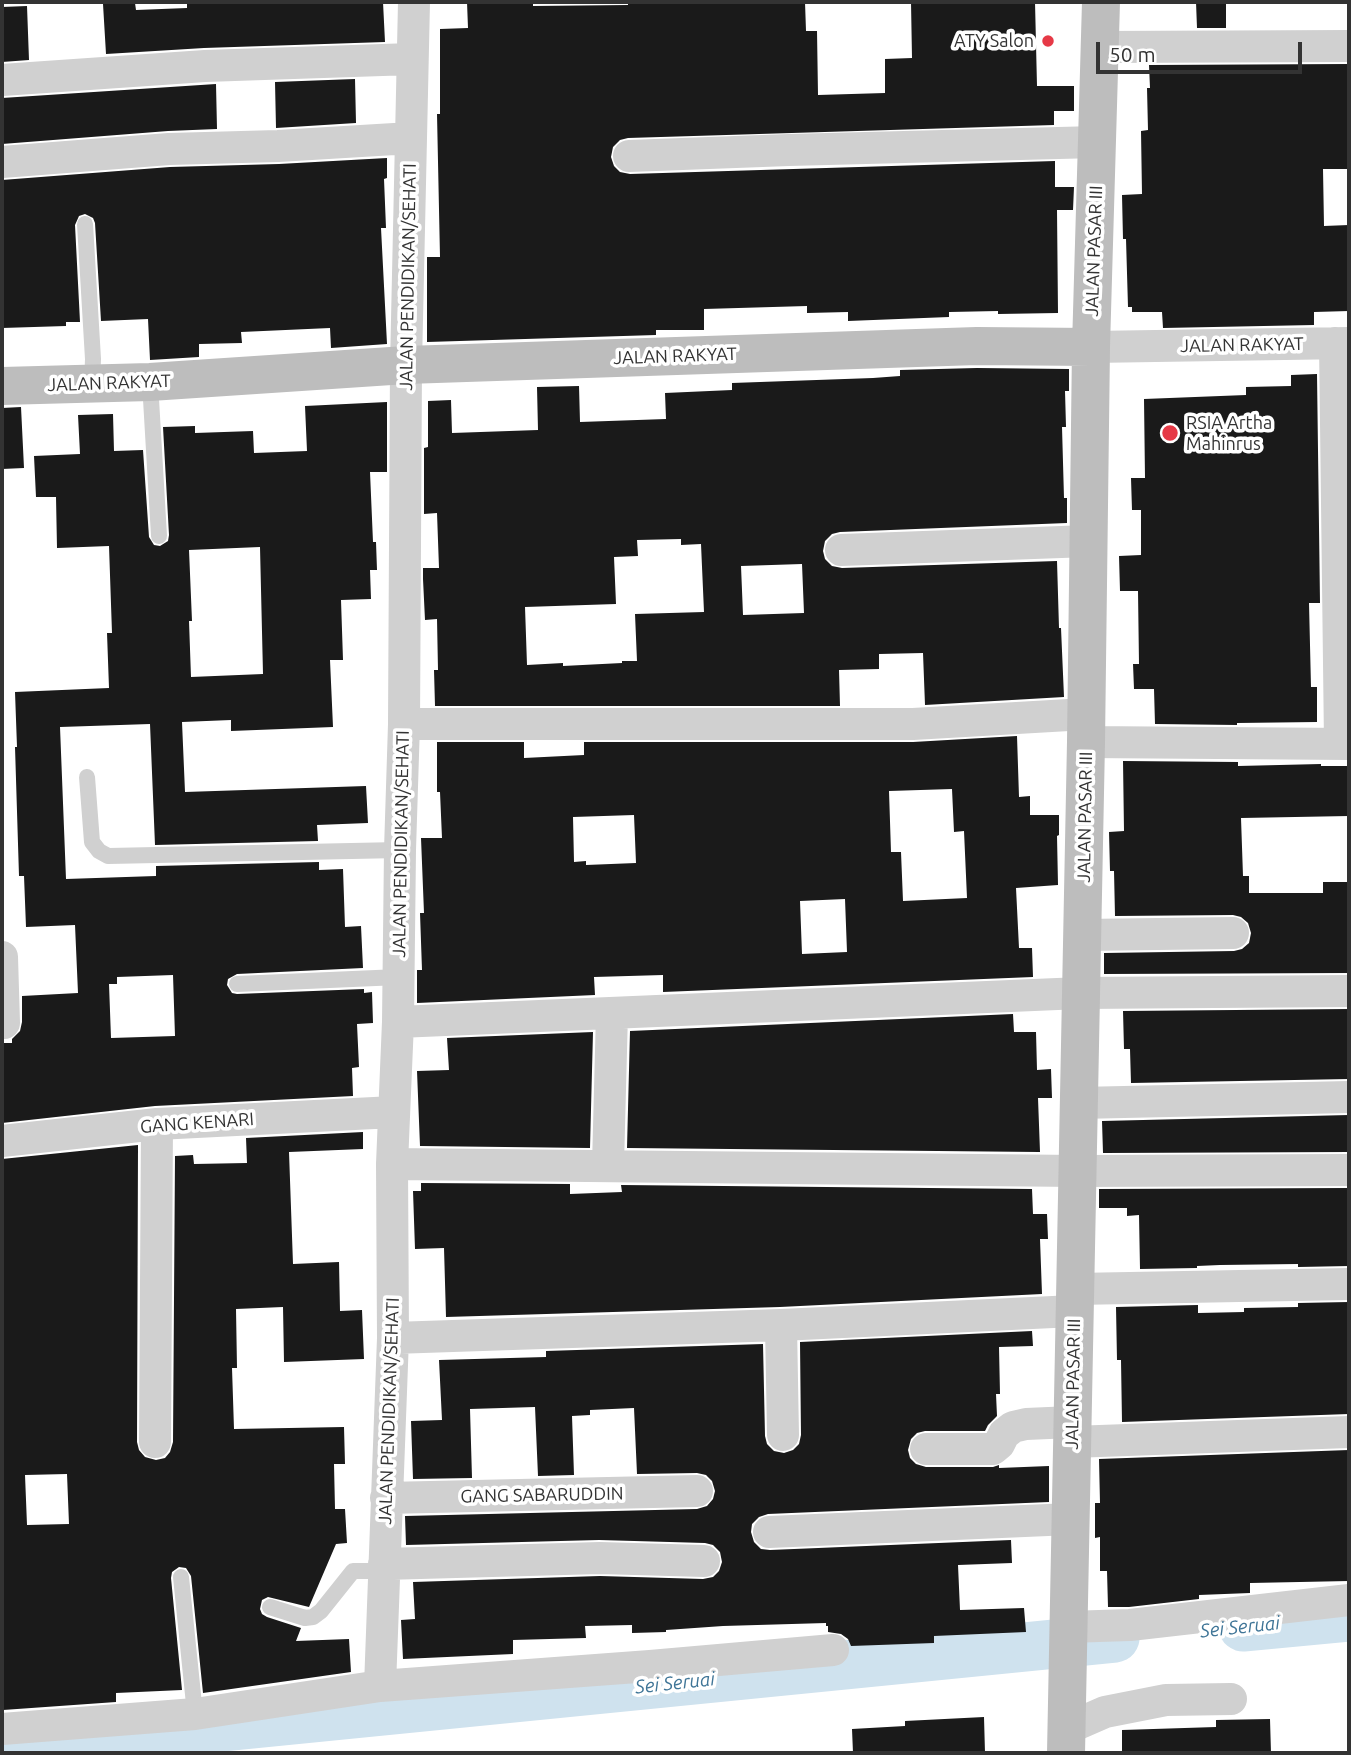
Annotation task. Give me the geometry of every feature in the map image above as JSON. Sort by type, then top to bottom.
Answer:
[{"type":"street","name":"JALAN PENDIDIKAN/SEHATI","points":[[380,1686],[393,1338],[392,1164],[398,1022],[404,724],[406,365],[414,2]]},
{"type":"street","name":"JALAN PASAR III","points":[[1066,1726],[1083,935],[1091,347],[1101,2]]},
{"type":"street","points":[[1099,47],[1349,46]]},
{"type":"street","points":[[2,80],[205,66],[412,58]]},
{"type":"street","points":[[2,162],[169,149],[411,138]]},
{"type":"street","points":[[629,156],[1097,142]]},
{"type":"street","points":[[404,724],[913,724],[1086,728],[1345,743],[1342,343]]},
{"type":"street","name":"JALAN RAKYAT","points":[[2,386],[150,382],[406,365],[977,346],[1342,343]]},
{"type":"street","points":[[841,550],[1088,541]]},
{"type":"street","points":[[1083,935],[1233,933]]},
{"type":"street","points":[[2,957],[4,1023]]},
{"type":"street","points":[[398,1022],[1081,993],[1349,991]]},
{"type":"street","points":[[608,1165],[612,1013]]},
{"type":"street","points":[[1079,1103],[1349,1097]]},
{"type":"street","name":"GANG KENARI","points":[[2,1141],[157,1124],[394,1112]]},
{"type":"street","points":[[155,1442],[157,1124]]},
{"type":"street","points":[[392,1164],[1078,1171],[1349,1170]]},
{"type":"street","points":[[393,1338],[780,1325],[1075,1300],[1349,1284]]},
{"type":"street","points":[[780,1325],[783,1435]]},
{"type":"street","points":[[926,1449],[993,1449],[1013,1427],[1026,1424],[1072,1432],[1349,1432]]},
{"type":"street","name":"GANG SABARUDDIN","points":[[386,1498],[697,1491]]},
{"type":"street","points":[[769,1532],[1070,1519]]},
{"type":"street","points":[[384,1568],[600,1558],[704,1561]]},
{"type":"street","points":[[1068,1630],[1349,1600]]},
{"type":"street","points":[[2,1729],[195,1714],[380,1686],[833,1650]]},
{"type":"street","points":[[1066,1726],[1105,1712],[1166,1700],[1231,1699]]},
{"type":"lane","points":[[85,224],[92,384]]},
{"type":"lane","points":[[150,382],[159,536]]},
{"type":"lane","points":[[87,777],[92,842],[99,851],[108,856],[400,850]]},
{"type":"lane","points":[[237,984],[399,977]]},
{"type":"lane","points":[[270,1607],[305,1618],[313,1617],[353,1571],[384,1568]]},
{"type":"lane","points":[[181,1577],[195,1714]]},
{"type":"building","points":[[187,2],[383,2],[385,42],[106,54],[103,4],[135,3],[136,10],[187,8]]},
{"type":"building","points":[[467,2],[533,2],[533,6],[628,5],[628,2],[805,2],[806,31],[817,31],[818,95],[885,93],[885,59],[912,58],[911,2],[1035,2],[1037,86],[1074,86],[1074,111],[1054,111],[1054,125],[628,138],[620,140],[613,147],[611,157],[620,172],[630,174],[1055,161],[1055,187],[1074,187],[1073,210],[1057,210],[1058,313],[949,312],[949,317],[848,321],[848,312],[807,313],[807,306],[704,309],[704,330],[656,330],[656,335],[427,342],[427,257],[440,257],[437,114],[440,114],[440,29],[468,28]]},
{"type":"building","points":[[1196,2],[1226,2],[1226,28],[1197,28]]},
{"type":"building","points":[[27,6],[29,60],[2,62],[2,7]]},
{"type":"building","points":[[1349,64],[1349,169],[1323,169],[1324,226],[1349,225],[1349,311],[1314,312],[1314,325],[1163,328],[1162,312],[1132,312],[1132,307],[1128,307],[1122,195],[1142,194],[1141,131],[1148,130],[1149,65]]},
{"type":"building","points":[[355,79],[356,123],[276,128],[275,82]]},
{"type":"building","points":[[216,84],[217,129],[2,144],[2,98]]},
{"type":"building","points":[[387,158],[387,178],[384,179],[386,228],[381,228],[387,344],[331,348],[330,328],[241,332],[242,343],[199,344],[199,357],[150,360],[148,319],[101,321],[95,223],[93,218],[85,214],[79,216],[75,225],[80,322],[66,322],[66,326],[2,328],[2,180],[170,167]]},
{"type":"building","points":[[1069,369],[1069,391],[1065,391],[1066,427],[1062,427],[1067,523],[840,532],[832,534],[825,541],[825,559],[832,566],[842,568],[1057,561],[1064,697],[925,705],[923,653],[879,654],[879,669],[839,670],[840,706],[435,706],[434,670],[438,670],[437,619],[425,620],[423,579],[423,568],[439,568],[437,513],[424,514],[424,448],[428,447],[428,401],[451,400],[452,433],[538,430],[537,387],[579,386],[580,422],[666,419],[665,393],[732,390],[732,383],[900,376],[900,370]],"holes":[[[681,539],[681,545],[701,544],[704,612],[635,614],[637,661],[563,666],[563,663],[527,665],[525,607],[616,604],[614,557],[638,556],[637,540]],[[802,564],[804,613],[743,615],[741,566]]]},
{"type":"building","points":[[1317,374],[1320,603],[1309,603],[1311,687],[1317,687],[1317,722],[1155,724],[1154,689],[1134,689],[1133,664],[1139,664],[1138,591],[1120,591],[1119,556],[1141,555],[1141,510],[1132,510],[1131,478],[1145,478],[1144,399],[1246,395],[1246,387],[1291,386],[1291,375]]},
{"type":"building","points":[[387,402],[387,472],[370,472],[377,570],[370,570],[371,599],[341,600],[343,660],[330,660],[333,727],[231,731],[231,720],[182,722],[185,792],[366,786],[368,823],[317,825],[318,841],[155,845],[150,724],[60,727],[66,879],[156,876],[156,866],[319,862],[319,870],[343,869],[345,927],[361,926],[363,968],[237,974],[228,979],[227,985],[232,993],[237,994],[364,989],[364,993],[372,992],[373,1023],[357,1024],[359,1067],[352,1068],[353,1096],[155,1106],[2,1123],[2,1043],[12,1043],[12,1039],[20,1031],[22,996],[78,993],[75,925],[26,927],[24,876],[19,876],[15,692],[109,688],[107,633],[112,633],[109,546],[57,548],[56,497],[36,497],[34,456],[80,454],[78,415],[113,414],[114,451],[143,450],[149,537],[154,545],[160,546],[168,541],[169,535],[163,427],[195,426],[195,433],[253,431],[254,453],[307,451],[305,406]],"holes":[[[260,547],[263,674],[191,677],[189,550]],[[173,975],[175,1036],[111,1038],[109,984],[117,984],[117,977]]]},
{"type":"building","points":[[21,407],[24,468],[2,469],[2,408]]},
{"type":"building","points":[[1017,736],[1019,797],[1030,796],[1030,815],[1059,815],[1058,885],[1016,888],[1019,948],[1032,948],[1033,977],[663,992],[663,975],[594,977],[595,995],[417,1003],[417,970],[422,970],[420,913],[424,913],[421,838],[442,838],[440,792],[437,792],[437,742],[524,742],[524,758],[584,755],[584,742],[913,742]],"holes":[[[952,789],[954,832],[964,831],[967,898],[903,901],[901,852],[891,852],[889,791]],[[634,815],[636,863],[586,865],[586,861],[574,862],[573,817]],[[845,899],[847,952],[802,954],[800,901]]]},
{"type":"building","points":[[1123,761],[1238,762],[1238,766],[1349,766],[1349,816],[1241,818],[1243,876],[1249,876],[1249,893],[1323,893],[1323,882],[1349,882],[1349,973],[1104,974],[1104,953],[1234,951],[1249,943],[1251,933],[1248,923],[1233,915],[1115,916],[1114,871],[1110,871],[1109,832],[1124,831]]},
{"type":"building","points":[[1349,1009],[1349,1079],[1131,1083],[1130,1049],[1124,1049],[1123,1011]]},
{"type":"building","points":[[1013,1014],[1014,1032],[1036,1032],[1037,1070],[1051,1069],[1052,1098],[1038,1098],[1040,1152],[627,1148],[630,1031]]},
{"type":"building","points":[[593,1032],[590,1148],[420,1146],[417,1071],[449,1070],[447,1038]]},
{"type":"building","points":[[1349,1115],[1349,1152],[1103,1153],[1102,1121]]},
{"type":"building","points":[[363,1132],[363,1149],[289,1152],[293,1264],[339,1262],[340,1311],[362,1310],[364,1359],[284,1362],[283,1307],[236,1309],[237,1368],[232,1368],[234,1429],[344,1427],[345,1464],[334,1464],[335,1509],[345,1509],[347,1543],[336,1544],[309,1607],[268,1597],[262,1600],[260,1609],[267,1617],[301,1628],[296,1641],[349,1639],[351,1672],[203,1693],[191,1576],[186,1568],[179,1567],[172,1572],[171,1578],[182,1690],[116,1693],[116,1702],[3,1710],[2,1159],[138,1145],[137,1442],[145,1457],[156,1460],[165,1458],[173,1442],[175,1156],[193,1155],[194,1164],[247,1163],[246,1138]],"holes":[[[67,1474],[69,1524],[27,1525],[25,1475]]]},
{"type":"building","points":[[421,1183],[570,1184],[570,1194],[622,1192],[621,1185],[1032,1189],[1033,1214],[1047,1214],[1048,1239],[1040,1239],[1042,1294],[780,1307],[446,1317],[444,1248],[415,1249],[413,1191],[421,1191]]},
{"type":"building","points":[[1349,1188],[1349,1266],[1220,1265],[1140,1269],[1139,1215],[1127,1216],[1127,1208],[1099,1208],[1099,1189]]},
{"type":"building","points":[[1349,1302],[1349,1414],[1122,1422],[1121,1360],[1117,1360],[1116,1307],[1198,1305],[1198,1313],[1244,1312],[1244,1308],[1298,1307],[1298,1303]]},
{"type":"building","points":[[1032,1331],[1033,1346],[999,1347],[1000,1394],[996,1394],[997,1416],[985,1431],[925,1431],[917,1433],[911,1439],[908,1450],[910,1458],[916,1464],[926,1467],[1049,1466],[1049,1502],[768,1514],[759,1517],[752,1524],[751,1532],[754,1542],[761,1549],[770,1550],[1011,1540],[1012,1563],[958,1565],[960,1610],[1024,1608],[1026,1632],[934,1636],[934,1643],[851,1646],[848,1639],[841,1634],[828,1632],[826,1623],[723,1626],[632,1633],[632,1625],[585,1626],[586,1638],[513,1640],[513,1654],[403,1659],[401,1620],[415,1619],[413,1582],[600,1576],[703,1579],[713,1577],[722,1562],[720,1552],[713,1545],[705,1543],[599,1540],[406,1545],[405,1516],[697,1509],[707,1506],[715,1491],[712,1481],[706,1475],[697,1473],[637,1474],[634,1408],[590,1410],[590,1415],[572,1416],[574,1475],[538,1476],[535,1407],[470,1409],[472,1478],[413,1479],[411,1421],[442,1420],[439,1360],[546,1357],[546,1351],[763,1344],[765,1436],[767,1444],[774,1451],[784,1453],[799,1444],[801,1435],[800,1342]]},
{"type":"building","points":[[1349,1450],[1349,1581],[1250,1583],[1250,1593],[1199,1595],[1199,1599],[1108,1607],[1107,1571],[1100,1571],[1100,1537],[1095,1538],[1095,1503],[1100,1503],[1099,1459]]},
{"type":"building","points":[[984,1717],[985,1753],[853,1753],[852,1729],[905,1726],[905,1721]]},
{"type":"building","points":[[1270,1719],[1271,1753],[1122,1753],[1122,1730],[1216,1727],[1216,1720]]},
{"type":"waterway","name":"Sei Seruai","points":[[1243,1627],[1349,1617]]},
{"type":"waterway","name":"Sei Seruai","points":[[2,1749],[1115,1638]]},
{"type":"place","name":"ATY Salon","points":[[1048,41]]},
{"type":"place","name":"RSIA Artha Mahinrus","points":[[1170,433]]}]
